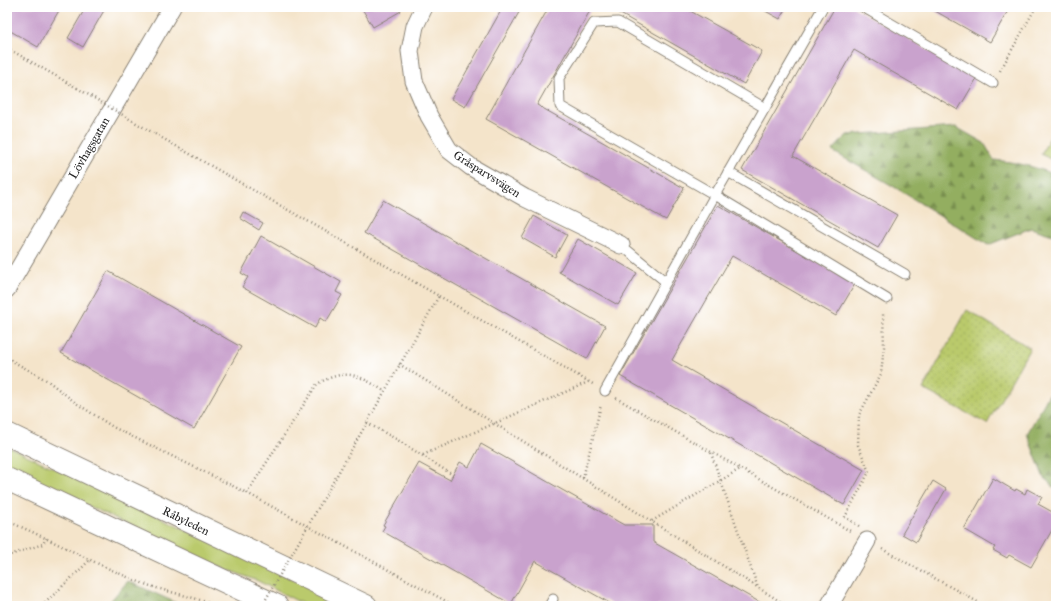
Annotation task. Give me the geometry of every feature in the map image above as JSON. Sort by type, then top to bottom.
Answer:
[{"type":"main road","name":"Råbyleden","points":[[7,434],[366,606]]},
{"type":"main road","points":[[7,479],[278,606]]},
{"type":"street","name":"Lövhagsgatan","points":[[7,289],[172,7]]},
{"type":"street","name":"Gråsparvsvägen","points":[[424,7],[415,26],[410,51],[414,81],[429,116],[449,150],[471,167],[525,198],[621,245]]},
{"type":"street","points":[[829,606],[866,535]]},
{"type":"lane","points":[[863,7],[993,83]]},
{"type":"lane","points":[[605,391],[822,8]]},
{"type":"lane","points":[[765,108],[618,22],[594,23],[559,78],[560,106],[715,195],[887,299]]},
{"type":"lane","points":[[728,172],[905,274]]},
{"type":"lane","points":[[621,245],[666,282]]},
{"type":"path","points":[[993,83],[1036,7]]},
{"type":"path","points":[[7,48],[740,469],[866,535],[985,606]]},
{"type":"path","points":[[262,606],[439,296]]},
{"type":"path","points":[[866,535],[845,517],[869,472],[858,446],[859,415],[881,374],[884,347],[883,311],[887,299]]},
{"type":"path","points":[[7,358],[48,381],[76,403],[113,427],[247,494],[455,606]]},
{"type":"path","points":[[399,364],[786,605],[785,606]]},
{"type":"path","points":[[247,494],[317,384],[331,376],[349,374],[364,379],[384,391]]},
{"type":"path","points":[[423,455],[588,382]]},
{"type":"path","points":[[582,478],[605,391]]},
{"type":"path","points":[[367,423],[423,455],[453,475]]},
{"type":"path","points":[[711,452],[758,588]]},
{"type":"path","points":[[652,521],[740,469]]},
{"type":"path","points":[[7,521],[138,581],[216,606]]},
{"type":"path","points":[[7,556],[42,544],[46,538]]},
{"type":"path","points":[[42,606],[91,559]]},
{"type":"green space","points":[[1056,126],[1056,162],[1041,154]]},
{"type":"green space","points":[[956,127],[984,143],[994,160],[1026,165],[1056,175],[1056,236],[1031,228],[988,245],[891,185],[832,151],[847,135]]},
{"type":"green space","points":[[967,310],[1030,348],[987,424],[923,389]]},
{"type":"green space","points":[[1056,382],[1056,490],[1043,476],[1027,434]]},
{"type":"green space","points":[[7,446],[350,606],[307,606],[258,581],[220,567],[7,468]]},
{"type":"green space","points":[[128,581],[183,606],[106,606]]},
{"type":"building","points":[[7,7],[61,7],[38,47],[7,29]]},
{"type":"building","points":[[86,7],[106,7],[83,47],[68,38]]},
{"type":"building","points":[[361,7],[399,7],[401,11],[373,27]]},
{"type":"building","points":[[503,7],[522,7],[465,107],[451,99]]},
{"type":"building","points":[[549,7],[592,7],[537,105],[684,188],[666,220],[486,119]]},
{"type":"building","points":[[608,7],[683,7],[762,51],[744,84]]},
{"type":"building","points":[[758,7],[786,7],[780,19]]},
{"type":"building","points":[[835,7],[853,7],[977,78],[958,110],[854,50],[793,156],[897,215],[878,248],[742,170]]},
{"type":"building","points":[[928,7],[1005,7],[1009,9],[990,42]]},
{"type":"building","points":[[383,200],[605,326],[587,359],[364,233]]},
{"type":"building","points":[[718,205],[855,284],[836,316],[732,256],[672,360],[864,470],[844,505],[620,376]]},
{"type":"building","points":[[243,212],[263,223],[259,230],[240,218]]},
{"type":"building","points":[[534,216],[567,235],[555,257],[522,238]]},
{"type":"building","points":[[261,236],[341,282],[336,292],[342,295],[326,322],[320,318],[315,328],[242,287],[248,277],[241,273]]},
{"type":"building","points":[[578,239],[637,273],[618,305],[559,272]]},
{"type":"building","points":[[108,271],[241,347],[194,429],[61,353]]},
{"type":"building","points":[[481,444],[624,525],[653,525],[653,542],[761,603],[760,606],[615,606],[535,561],[511,604],[382,531],[385,526],[383,525],[419,463],[450,480],[460,462],[469,467]]},
{"type":"building","points":[[993,478],[1015,491],[1016,489],[1025,494],[1027,489],[1042,497],[1038,504],[1056,514],[1056,523],[1031,567],[1009,555],[1007,558],[993,550],[995,547],[964,529]]},
{"type":"building","points":[[933,481],[946,489],[916,542],[902,534]]}]
